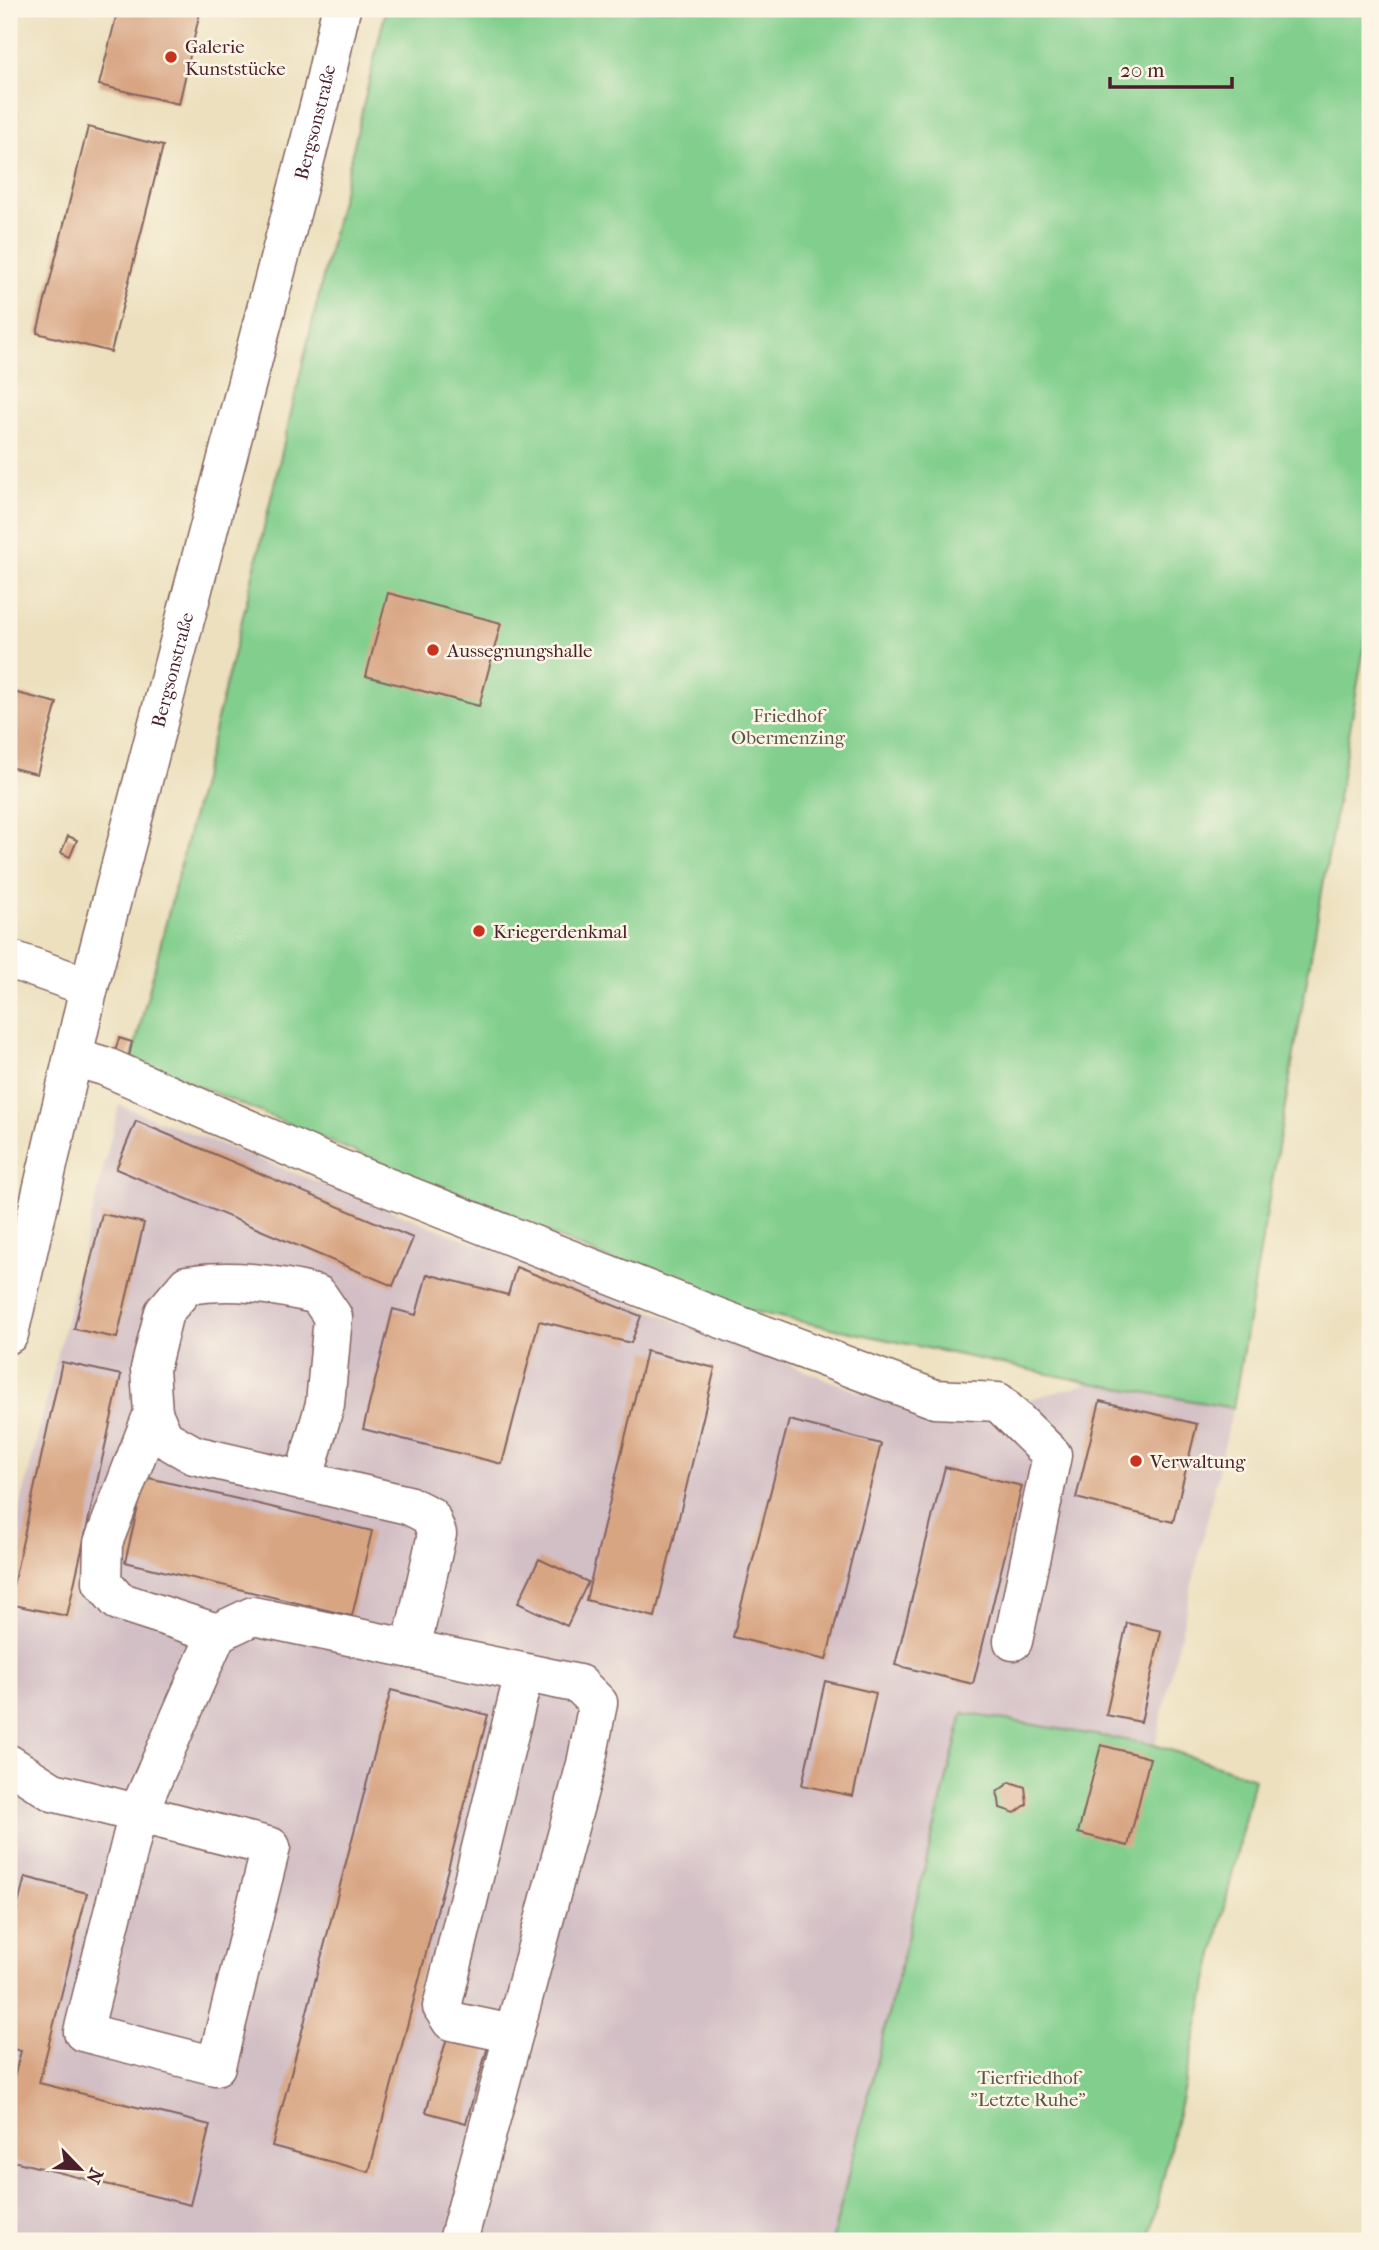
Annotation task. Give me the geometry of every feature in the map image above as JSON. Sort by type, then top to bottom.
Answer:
[{"type":"street","name":"Bergsonstraße","points":[[9,1334],[89,987],[321,99],[341,9]]},
{"type":"street","points":[[9,958],[89,987]]},
{"type":"street","points":[[73,1058],[104,1066],[333,1166],[935,1399],[998,1402],[1052,1455],[1013,1641]]},
{"type":"street","points":[[303,1480],[325,1404],[333,1317],[318,1295],[284,1287],[222,1279],[187,1284],[164,1312],[150,1369],[153,1413],[164,1438],[194,1455],[408,1505],[430,1516],[437,1534],[411,1649]]},
{"type":"street","points":[[153,1413],[103,1543],[102,1582],[118,1601],[217,1633]]},
{"type":"street","points":[[9,1764],[53,1792],[138,1813],[271,1847],[216,2066],[83,2032],[138,1813],[217,1633],[253,1616],[579,1684],[598,1703],[586,1764],[457,2241]]},
{"type":"street","points":[[513,2034],[452,2021],[442,2007],[524,1673]]},
{"type":"street","points":[[9,1798],[53,1792]]},
{"type":"shaded area","points":[[119,1105],[937,1422],[1092,1383],[1233,1408],[1155,1745],[963,1713],[832,2241],[9,2241],[9,1553]]},
{"type":"green space","name":"Friedhof Obermenzing","points":[[386,9],[1370,9],[1370,613],[1233,1408],[1092,1383],[713,1303],[132,1058],[248,596]]},
{"type":"green space","name":"Tierfriedhof \"Letzte Ruhe\"","points":[[963,1713],[1155,1745],[1254,1778],[1149,2241],[832,2241]]},
{"type":"building","points":[[118,9],[200,12],[179,104],[99,85]]},
{"type":"building","points":[[88,127],[163,146],[111,352],[37,333]]},
{"type":"building","name":"Aussegnungshalle","points":[[388,593],[501,623],[479,706],[366,676]]},
{"type":"building","points":[[9,691],[57,703],[37,774],[9,767]]},
{"type":"building","points":[[68,836],[77,840],[70,857],[61,853]]},
{"type":"building","points":[[119,1038],[132,1042],[129,1056],[115,1052]]},
{"type":"building","points":[[136,1121],[413,1238],[393,1286],[116,1169]]},
{"type":"building","points":[[102,1214],[144,1223],[117,1338],[74,1329]]},
{"type":"building","points":[[516,1267],[641,1316],[631,1343],[539,1321],[502,1464],[363,1429],[393,1309],[416,1315],[427,1274],[508,1295]]},
{"type":"building","points":[[646,1351],[715,1368],[655,1617],[586,1600]]},
{"type":"building","points":[[62,1362],[121,1375],[67,1616],[9,1604]]},
{"type":"building","name":"Verwaltung","points":[[1100,1401],[1197,1424],[1173,1522],[1076,1498]]},
{"type":"building","points":[[789,1420],[881,1444],[826,1660],[733,1637]]},
{"type":"building","points":[[945,1467],[1022,1486],[973,1684],[895,1665]]},
{"type":"building","points":[[145,1477],[372,1531],[352,1616],[125,1562]]},
{"type":"building","points":[[539,1559],[588,1582],[567,1626],[518,1603]]},
{"type":"building","points":[[1127,1623],[1161,1631],[1141,1722],[1106,1715]]},
{"type":"building","points":[[825,1681],[876,1693],[853,1796],[802,1785]]},
{"type":"building","points":[[391,1690],[488,1715],[369,2172],[272,2146]]},
{"type":"building","points":[[1101,1745],[1150,1758],[1128,1846],[1078,1833]]},
{"type":"building","points":[[1010,1782],[1025,1787],[1027,1804],[1015,1813],[1000,1808],[997,1792]]},
{"type":"building","points":[[25,1877],[87,1893],[39,2083],[210,2125],[190,2205],[9,2160],[9,2075],[14,2077],[21,2051],[9,2048],[9,1940]]},
{"type":"building","points":[[448,2034],[488,2046],[466,2123],[426,2112]]},
{"type":"place","name":"Galerie Kunststücke","points":[[171,57]]},
{"type":"place","name":"Aussegnungshalle","points":[[433,650]]},
{"type":"place","name":"Kriegerdenkmal","points":[[479,931]]},
{"type":"place","name":"Verwaltung","points":[[1136,1461]]}]
